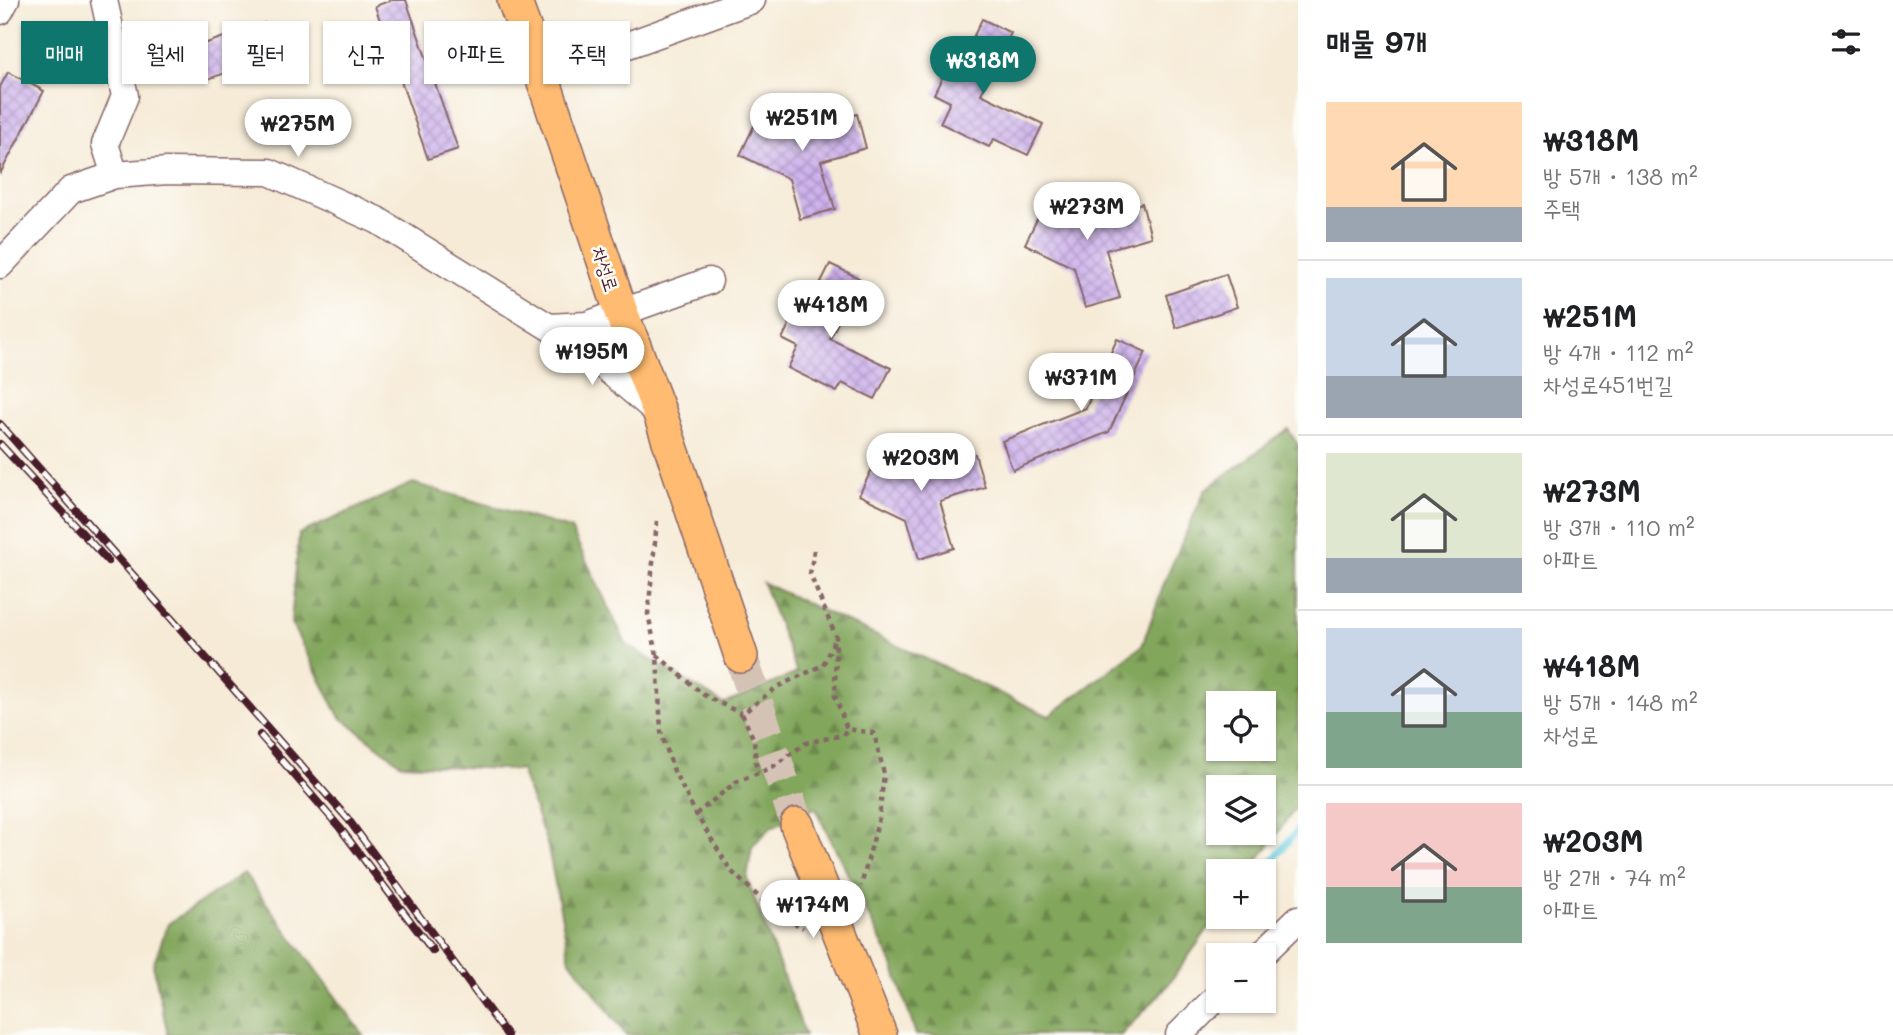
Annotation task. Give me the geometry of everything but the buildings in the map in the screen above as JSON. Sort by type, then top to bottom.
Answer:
[{"type":"main road","name":"차성로","points":[[514,0],[621,312],[660,414],[741,656]]},
{"type":"main road","points":[[797,825],[880,1035]]},
{"type":"street","points":[[0,11],[6,0]]},
{"type":"street","points":[[104,0],[125,96],[105,144],[115,176]]},
{"type":"street","points":[[542,76],[752,0]]},
{"type":"street","points":[[0,265],[71,190],[115,176],[167,171],[269,173],[377,220],[587,352],[660,414]]},
{"type":"street","points":[[549,327],[587,325],[709,282]]},
{"type":"street","points":[[1273,943],[1298,919]]},
{"type":"street","points":[[1179,1035],[1206,1008]]},
{"type":"path","points":[[657,521],[648,614],[657,655],[661,732],[674,771],[696,814],[731,871],[774,911],[803,928]]},
{"type":"path","points":[[814,550],[810,573],[836,637],[835,696],[847,729]]},
{"type":"path","points":[[742,714],[754,740],[757,774]]},
{"type":"path","points":[[696,814],[736,782],[771,768],[806,743],[843,735],[847,729]]},
{"type":"path","points":[[847,729],[874,733],[884,774],[879,818],[861,886]]},
{"type":"green space","points":[[1288,429],[1298,445],[1298,805],[1276,835],[1276,775],[1206,775],[1206,845],[1269,845],[1259,859],[1206,859],[1208,929],[1165,989],[1121,1035],[916,1035],[893,965],[815,808],[771,827],[752,847],[747,878],[805,1035],[626,1035],[570,960],[548,847],[521,770],[401,764],[339,716],[291,623],[299,534],[413,483],[571,529],[626,644],[724,704],[797,673],[763,583],[1049,716],[1142,646],[1166,578],[1205,490]]},
{"type":"green space","points":[[244,873],[363,1035],[168,1035],[153,965],[168,924]]},
{"type":"waterway","points":[[1274,859],[1298,829]]},
{"type":"tunnel","points":[[741,656],[797,825]]},
{"type":"railway","points":[[0,424],[348,819],[507,1035]]},
{"type":"railway","points":[[0,444],[108,561]]},
{"type":"railway","points":[[260,735],[340,828],[433,951]]}]
